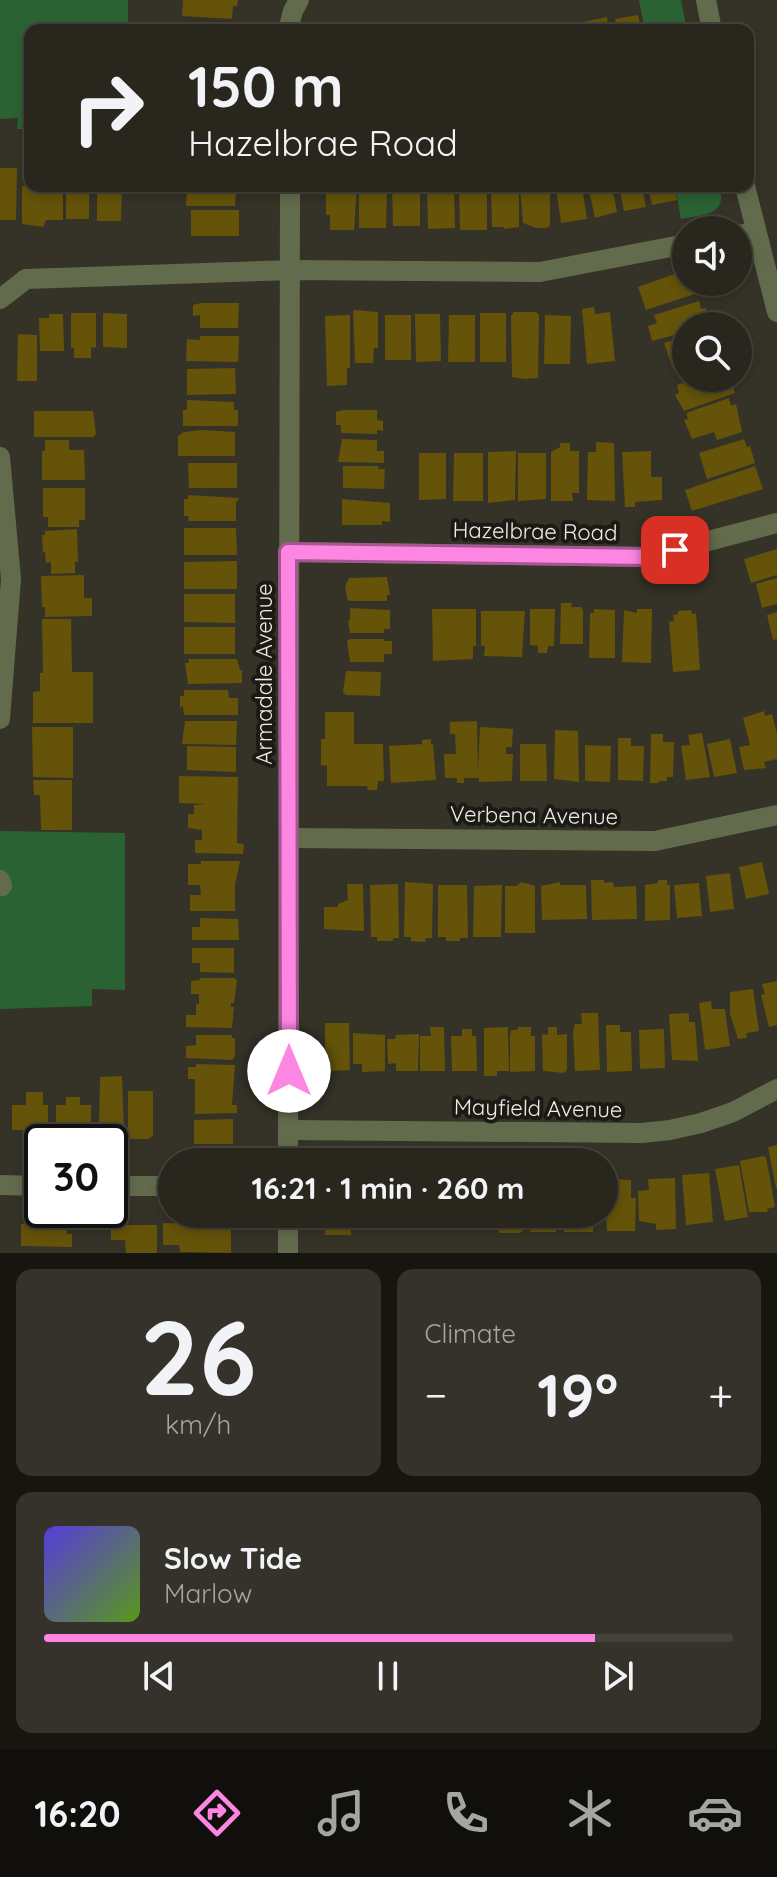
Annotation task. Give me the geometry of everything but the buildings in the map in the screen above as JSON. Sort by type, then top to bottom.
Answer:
[{"type":"street","points":[[290,24],[299,0]]},
{"type":"street","points":[[706,0],[711,24]]},
{"type":"street","name":"Armadale Avenue","points":[[288,1148],[290,192]]},
{"type":"street","points":[[745,192],[746,216]]},
{"type":"street","points":[[0,299],[26,279],[292,270],[540,272],[672,247]]},
{"type":"street","points":[[752,249],[777,312]]},
{"type":"street","points":[[0,457],[11,579],[0,719]]},
{"type":"street","name":"Hazelbrae Road","points":[[288,552],[647,557],[777,523]]},
{"type":"street","name":"Verbena Avenue","points":[[289,838],[655,841],[777,815]]},
{"type":"street","name":"Mayfield Avenue","points":[[289,1130],[642,1133],[701,1123],[733,1112],[777,1089]]},
{"type":"street","points":[[0,1185],[24,1186]]},
{"type":"street","points":[[128,1186],[158,1186]]},
{"type":"street","points":[[288,1228],[288,1253]]},
{"type":"green space","points":[[0,0],[128,0],[128,24],[24,24],[24,129],[17,129],[18,118],[0,119]]},
{"type":"green space","points":[[639,0],[681,0],[686,24],[644,24]]},
{"type":"green space","points":[[676,192],[721,192],[717,208],[705,214],[680,216]]},
{"type":"green space","points":[[0,831],[125,833],[125,990],[92,989],[92,1006],[0,1009]]},
{"type":"route","points":[[289,1071],[288,552],[647,557],[675,550]]}]
